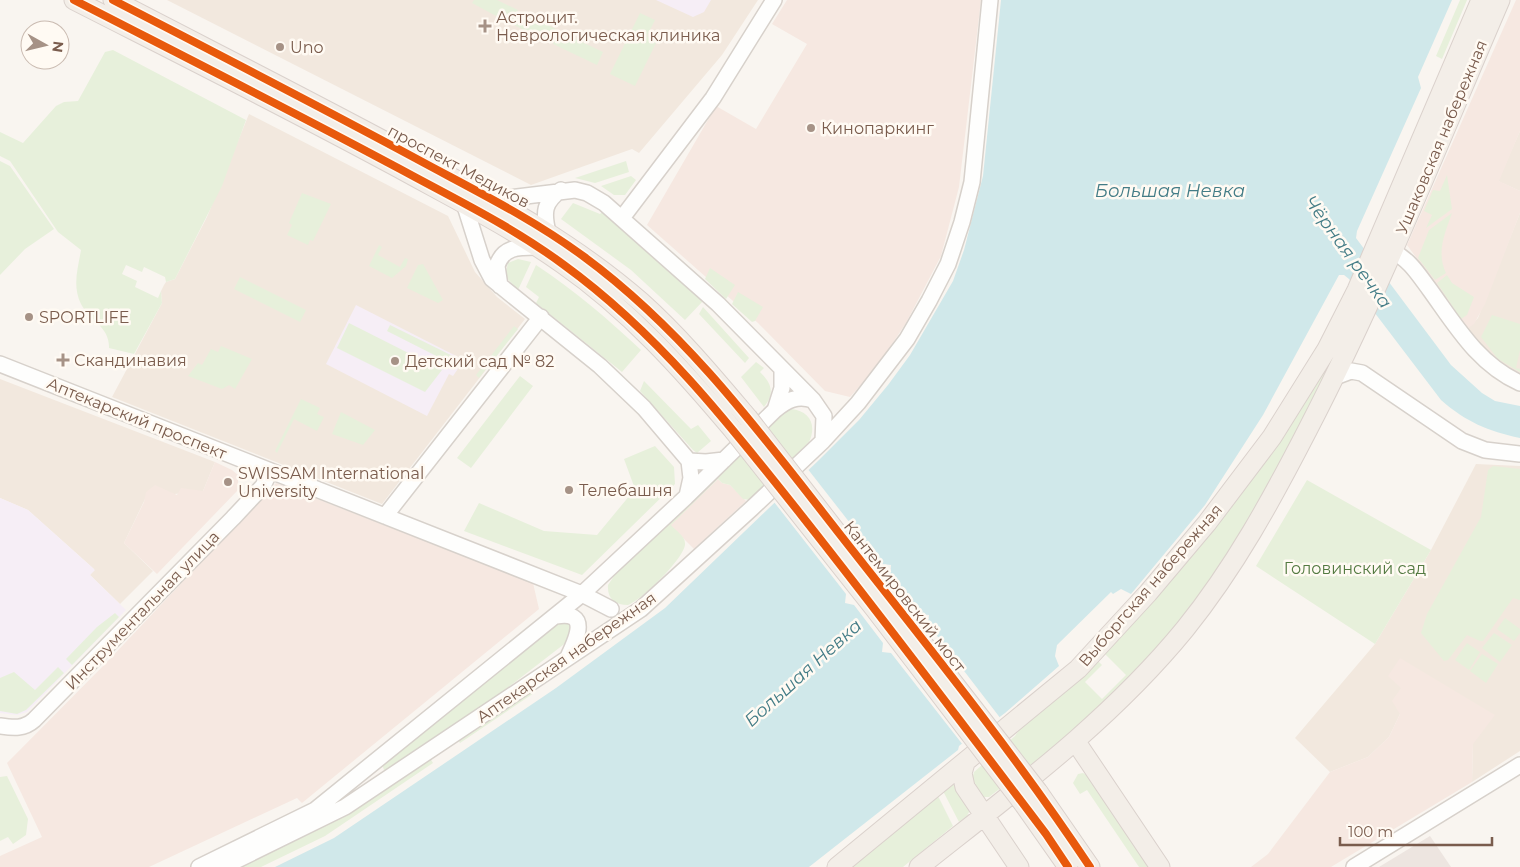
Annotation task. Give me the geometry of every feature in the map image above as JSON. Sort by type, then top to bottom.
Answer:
[{"type":"main road","name":"проспект Медиков","points":[[74,0],[335,134],[464,204],[543,240],[640,302],[690,350],[748,418]]},
{"type":"main road","name":"проспект Медиков","points":[[113,0],[343,119],[493,200],[543,240],[643,330],[689,377],[734,431]]},
{"type":"main road","name":"Ушаковская набережная","points":[[1377,266],[1481,0]]},
{"type":"main road","name":"Ушаковская набережная","points":[[1377,266],[1392,251],[1500,0]]},
{"type":"main road","name":"Выборгская набережная","points":[[837,867],[1078,669],[1148,593],[1207,523],[1272,437],[1327,349],[1357,290],[1377,266]]},
{"type":"main road","points":[[919,867],[1076,742],[1136,684],[1184,629],[1218,586],[1269,502],[1335,377],[1368,305],[1377,266]]},
{"type":"main road","name":"Кантемировский мост","points":[[748,418],[1030,798]]},
{"type":"main road","name":"Кантемировский мост","points":[[734,431],[875,609],[1030,798]]},
{"type":"main road","points":[[1076,742],[1160,867]]},
{"type":"main road","points":[[965,763],[963,781],[1019,867]]},
{"type":"main road","points":[[1030,798],[1068,867]]},
{"type":"main road","points":[[1030,798],[1090,867]]},
{"type":"street","points":[[622,218],[713,98],[774,0]]},
{"type":"street","name":"Аптекарская набережная","points":[[223,867],[321,820],[389,779],[640,608],[696,560],[823,441],[858,404],[897,354],[929,301],[948,264],[962,222],[972,182],[990,0]]},
{"type":"street","points":[[500,288],[497,266],[500,258],[512,248],[543,240],[547,202],[561,190]]},
{"type":"street","points":[[493,200],[561,190],[586,193],[604,203],[718,304],[782,371],[813,400],[824,416],[823,441]]},
{"type":"street","points":[[464,204],[482,260],[488,274],[500,288],[541,317],[628,391],[689,460],[691,478],[686,497]]},
{"type":"street","points":[[1392,251],[1415,268],[1482,359],[1502,375],[1520,383]]},
{"type":"street","points":[[386,516],[541,317]]},
{"type":"street","name":"Аптекарский проспект","points":[[0,364],[582,594],[611,609]]},
{"type":"street","points":[[774,410],[782,388],[782,371]]},
{"type":"street","points":[[1335,377],[1351,371],[1362,373],[1462,441],[1485,450],[1520,454]]},
{"type":"street","points":[[774,410],[792,399],[804,397],[813,400]]},
{"type":"street","name":"Аптекарская набережная","points":[[199,867],[315,810],[582,594],[686,497],[774,410]]},
{"type":"street","points":[[689,460],[706,462],[724,460]]},
{"type":"street","name":"Инструментальная улица","points":[[0,726],[16,728],[27,726],[34,720],[233,518],[263,486],[270,471]]},
{"type":"street","points":[[610,568],[603,593],[611,609],[623,613],[640,608]]},
{"type":"street","points":[[568,658],[580,631],[582,594]]},
{"type":"street","points":[[556,616],[565,615],[574,619],[580,631]]},
{"type":"street","points":[[376,761],[376,775],[389,779]]},
{"type":"street","points":[[1354,867],[1520,765]]},
{"type":"shaded area","points":[[167,0],[758,0],[722,55],[639,153],[632,149],[531,185]]},
{"type":"shaded area","points":[[656,0],[711,0],[704,12],[693,17]]},
{"type":"shaded area","points":[[787,0],[981,0],[959,187],[941,256],[906,323],[876,368],[850,397],[825,391],[758,323],[647,225],[716,106],[756,129],[807,44],[772,24]]},
{"type":"shaded area","points":[[1516,0],[1520,0],[1520,131],[1499,181],[1520,191],[1520,213],[1485,304],[1474,324],[1468,328],[1407,245]]},
{"type":"shaded area","points":[[249,114],[448,216],[475,272],[497,297],[525,319],[382,504],[112,397],[162,303],[161,291],[164,285],[166,282],[175,279],[207,217]]},
{"type":"shaded area","points":[[1520,131],[1520,191],[1498,181]]},
{"type":"shaded area","points":[[1520,213],[1520,378],[1510,373],[1481,346],[1468,328],[1478,318]]},
{"type":"shaded area","name":"Детский сад № 82","points":[[356,305],[464,360],[453,376],[449,374],[427,416],[326,364]]},
{"type":"shaded area","points":[[0,379],[215,462],[203,491],[146,497],[124,543],[153,571],[120,604],[90,575],[94,569],[28,510],[0,498]]},
{"type":"shaded area","points":[[215,462],[238,475],[238,490],[157,574],[124,543],[144,502],[146,492],[155,485],[177,495],[181,488],[203,491]]},
{"type":"shaded area","points":[[1476,464],[1520,466],[1520,751],[1472,782],[1473,744],[1401,688],[1400,714],[1389,737],[1368,757],[1330,772],[1295,738],[1375,644],[1431,550]]},
{"type":"shaded area","points":[[718,479],[722,483],[730,485],[746,501],[694,549],[670,525]]},
{"type":"shaded area","points":[[276,483],[533,583],[539,609],[302,803],[297,798],[149,867],[0,867],[0,856],[42,837],[7,763],[107,662]]},
{"type":"shaded area","points":[[0,498],[28,510],[95,570],[90,575],[126,610],[27,712],[17,715],[0,713]]},
{"type":"shaded area","points":[[1400,658],[1495,715],[1473,744],[1472,782],[1331,867],[1251,867],[1268,854],[1330,772],[1368,757],[1389,737],[1400,714],[1392,701],[1401,688],[1388,676]]},
{"type":"shaded area","points":[[1430,836],[1451,867],[1379,867]]},
{"type":"green space","points":[[474,0],[497,0],[518,10],[511,24],[472,3]]},
{"type":"green space","points":[[1460,0],[1467,0],[1442,59],[1436,56]]},
{"type":"green space","points":[[521,12],[556,29],[549,42],[514,25]]},
{"type":"green space","points":[[640,13],[655,20],[647,36],[657,41],[635,86],[610,74]]},
{"type":"green space","points":[[559,31],[603,52],[597,65],[553,44]]},
{"type":"green space","points":[[113,50],[246,120],[222,186],[175,279],[166,282],[165,277],[144,267],[142,272],[126,265],[122,274],[137,281],[135,287],[158,298],[161,291],[162,303],[134,354],[109,348],[103,329],[85,310],[78,297],[76,277],[81,250],[58,232],[10,161],[0,156],[0,132],[23,143],[56,106],[64,102],[78,101],[105,52]]},
{"type":"green space","points":[[0,161],[10,166],[54,229],[25,249],[0,275]]},
{"type":"green space","points":[[626,161],[629,172],[595,183],[575,178]]},
{"type":"green space","points":[[1447,175],[1452,209],[1426,228],[1432,215],[1424,211],[1433,190],[1440,191]]},
{"type":"green space","points":[[631,176],[636,180],[625,195],[614,195],[601,186]]},
{"type":"green space","points":[[302,193],[331,204],[313,241],[310,240],[308,245],[287,235],[292,225],[289,223]]},
{"type":"green space","points":[[573,203],[600,214],[603,211],[703,301],[685,320],[631,270],[561,219]]},
{"type":"green space","points":[[1452,213],[1444,235],[1442,250],[1443,265],[1446,273],[1435,280],[1418,258],[1429,230]]},
{"type":"green space","points":[[379,245],[382,247],[378,255],[400,267],[405,258],[408,259],[406,266],[392,278],[369,266]]},
{"type":"green space","points":[[518,259],[531,262],[518,290],[505,276],[508,263]]},
{"type":"green space","points":[[423,264],[443,300],[438,303],[407,288],[418,265]]},
{"type":"green space","points":[[536,265],[590,305],[641,350],[622,372],[536,303],[539,297],[526,287]]},
{"type":"green space","points":[[710,268],[735,285],[726,299],[705,279]]},
{"type":"green space","points":[[1447,275],[1452,283],[1474,297],[1467,315],[1461,319],[1437,283]]},
{"type":"green space","points":[[240,277],[306,310],[300,322],[234,289]]},
{"type":"green space","points":[[738,292],[763,307],[755,321],[752,322],[732,304]]},
{"type":"green space","points":[[703,307],[749,358],[745,363],[699,314]]},
{"type":"green space","points":[[1492,315],[1520,324],[1520,350],[1516,368],[1520,369],[1520,372],[1498,359],[1481,337]]},
{"type":"green space","points":[[349,323],[442,370],[425,392],[337,348]]},
{"type":"green space","points":[[390,325],[463,361],[460,368],[387,331]]},
{"type":"green space","points":[[514,326],[518,329],[479,378],[476,375]]},
{"type":"green space","points":[[221,346],[252,359],[235,389],[229,385],[222,389],[188,376],[198,363],[202,365],[211,349],[218,352]]},
{"type":"green space","points":[[756,362],[764,368],[760,372],[771,389],[770,397],[764,407],[741,377]]},
{"type":"green space","points":[[1322,372],[1327,374],[1285,457],[1222,567],[1175,626],[1126,682],[1072,733],[989,797],[981,797],[971,783],[974,772],[1015,736],[1021,727],[1098,661],[1102,665],[1085,682],[1102,699],[1126,675],[1105,654],[1183,566]]},
{"type":"green space","points":[[520,376],[533,386],[471,468],[457,458]]},
{"type":"green space","points":[[644,381],[691,429],[698,425],[711,441],[697,453],[693,450],[640,391]]},
{"type":"green space","points":[[301,399],[320,408],[317,414],[324,417],[317,431],[294,419],[277,453],[275,451]]},
{"type":"green space","points":[[791,409],[798,410],[810,420],[812,430],[809,442],[750,500],[743,499],[730,485],[722,483],[718,479],[671,525],[685,540],[684,549],[679,558],[652,587],[634,602],[623,605],[613,600],[609,594],[608,585],[614,576],[779,414]]},
{"type":"green space","points":[[341,412],[375,430],[363,445],[332,434]]},
{"type":"green space","points":[[655,446],[674,467],[675,484],[582,575],[464,531],[479,503],[544,531],[597,535],[635,489],[624,459]]},
{"type":"green space","points":[[1493,466],[1520,469],[1520,600],[1513,598],[1483,641],[1467,635],[1448,660],[1444,661],[1421,633],[1427,614],[1481,517],[1488,470]]},
{"type":"green space","name":"Головинский сад","points":[[1307,480],[1431,550],[1375,644],[1256,566]]},
{"type":"green space","points":[[115,613],[119,617],[72,665],[66,659],[97,627]]},
{"type":"green space","points":[[1505,618],[1520,629],[1520,633],[1514,641],[1497,629]]},
{"type":"green space","points":[[560,621],[572,622],[572,638],[484,706],[387,771],[384,770],[382,764]]},
{"type":"green space","points":[[1494,633],[1512,645],[1500,662],[1482,648]]},
{"type":"green space","points":[[1467,643],[1480,652],[1469,670],[1455,660]]},
{"type":"green space","points":[[1482,654],[1498,664],[1486,683],[1470,671]]},
{"type":"green space","points":[[58,667],[64,673],[26,710],[17,714],[0,711],[0,678],[14,672],[35,690]]},
{"type":"green space","points":[[532,690],[534,693],[460,743],[458,740]]},
{"type":"green space","points":[[430,758],[433,763],[325,836],[261,867],[236,867],[348,812]]},
{"type":"green space","points":[[1083,773],[1088,776],[1151,867],[1139,867],[1087,790],[1080,794],[1073,783],[1078,774]]},
{"type":"green space","points":[[7,776],[28,819],[26,835],[13,844],[8,837],[0,841],[0,777]]},
{"type":"green space","points":[[950,785],[955,785],[970,810],[967,816],[959,822],[943,791]]},
{"type":"green space","points":[[938,796],[953,826],[903,867],[851,867]]},
{"type":"water","name":"Большая Невка","points":[[1001,0],[1452,0],[1418,77],[1421,88],[1357,231],[1356,238],[1451,365],[1482,393],[1495,401],[1520,406],[1520,438],[1478,425],[1450,408],[1441,400],[1349,279],[1344,275],[1339,275],[1263,415],[1205,505],[1131,594],[1121,589],[1113,594],[1111,592],[1057,645],[1055,656],[1059,666],[1005,713],[997,719],[994,718],[959,746],[958,750],[809,867],[275,867],[334,838],[556,688],[665,608],[859,420],[910,355],[953,281],[964,250],[983,176]]},
{"type":"pier","points":[[807,468],[882,564],[891,565],[890,575],[920,614],[929,615],[928,624],[1001,719],[995,721],[963,745],[891,653],[882,652],[883,643],[854,605],[845,603],[846,594],[774,502]]},
{"type":"cycle path","points":[[74,0],[319,126],[483,214],[545,251],[599,292],[692,382],[748,448],[925,674],[1046,834],[1068,867]]},
{"type":"cycle path","points":[[113,0],[501,204],[563,242],[622,287],[660,321],[728,394],[760,433],[975,706],[1034,786],[1090,867]]},
{"type":"place","name":"Астроцит. Неврологическая клиника","points":[[485,26]]},
{"type":"place","name":"Uno","points":[[280,47]]},
{"type":"place","name":"Кинопаркинг","points":[[811,128]]},
{"type":"place","name":"SPORTLIFE","points":[[29,317]]},
{"type":"place","name":"Скандинавия","points":[[63,360]]},
{"type":"place","name":"Детский сад № 82","points":[[395,361]]},
{"type":"place","name":"SWISSAM International University","points":[[228,482]]},
{"type":"place","name":"Телебашня","points":[[569,490]]},
{"type":"water label","name":"Чёрная речка","points":[[1348,252]]}]
